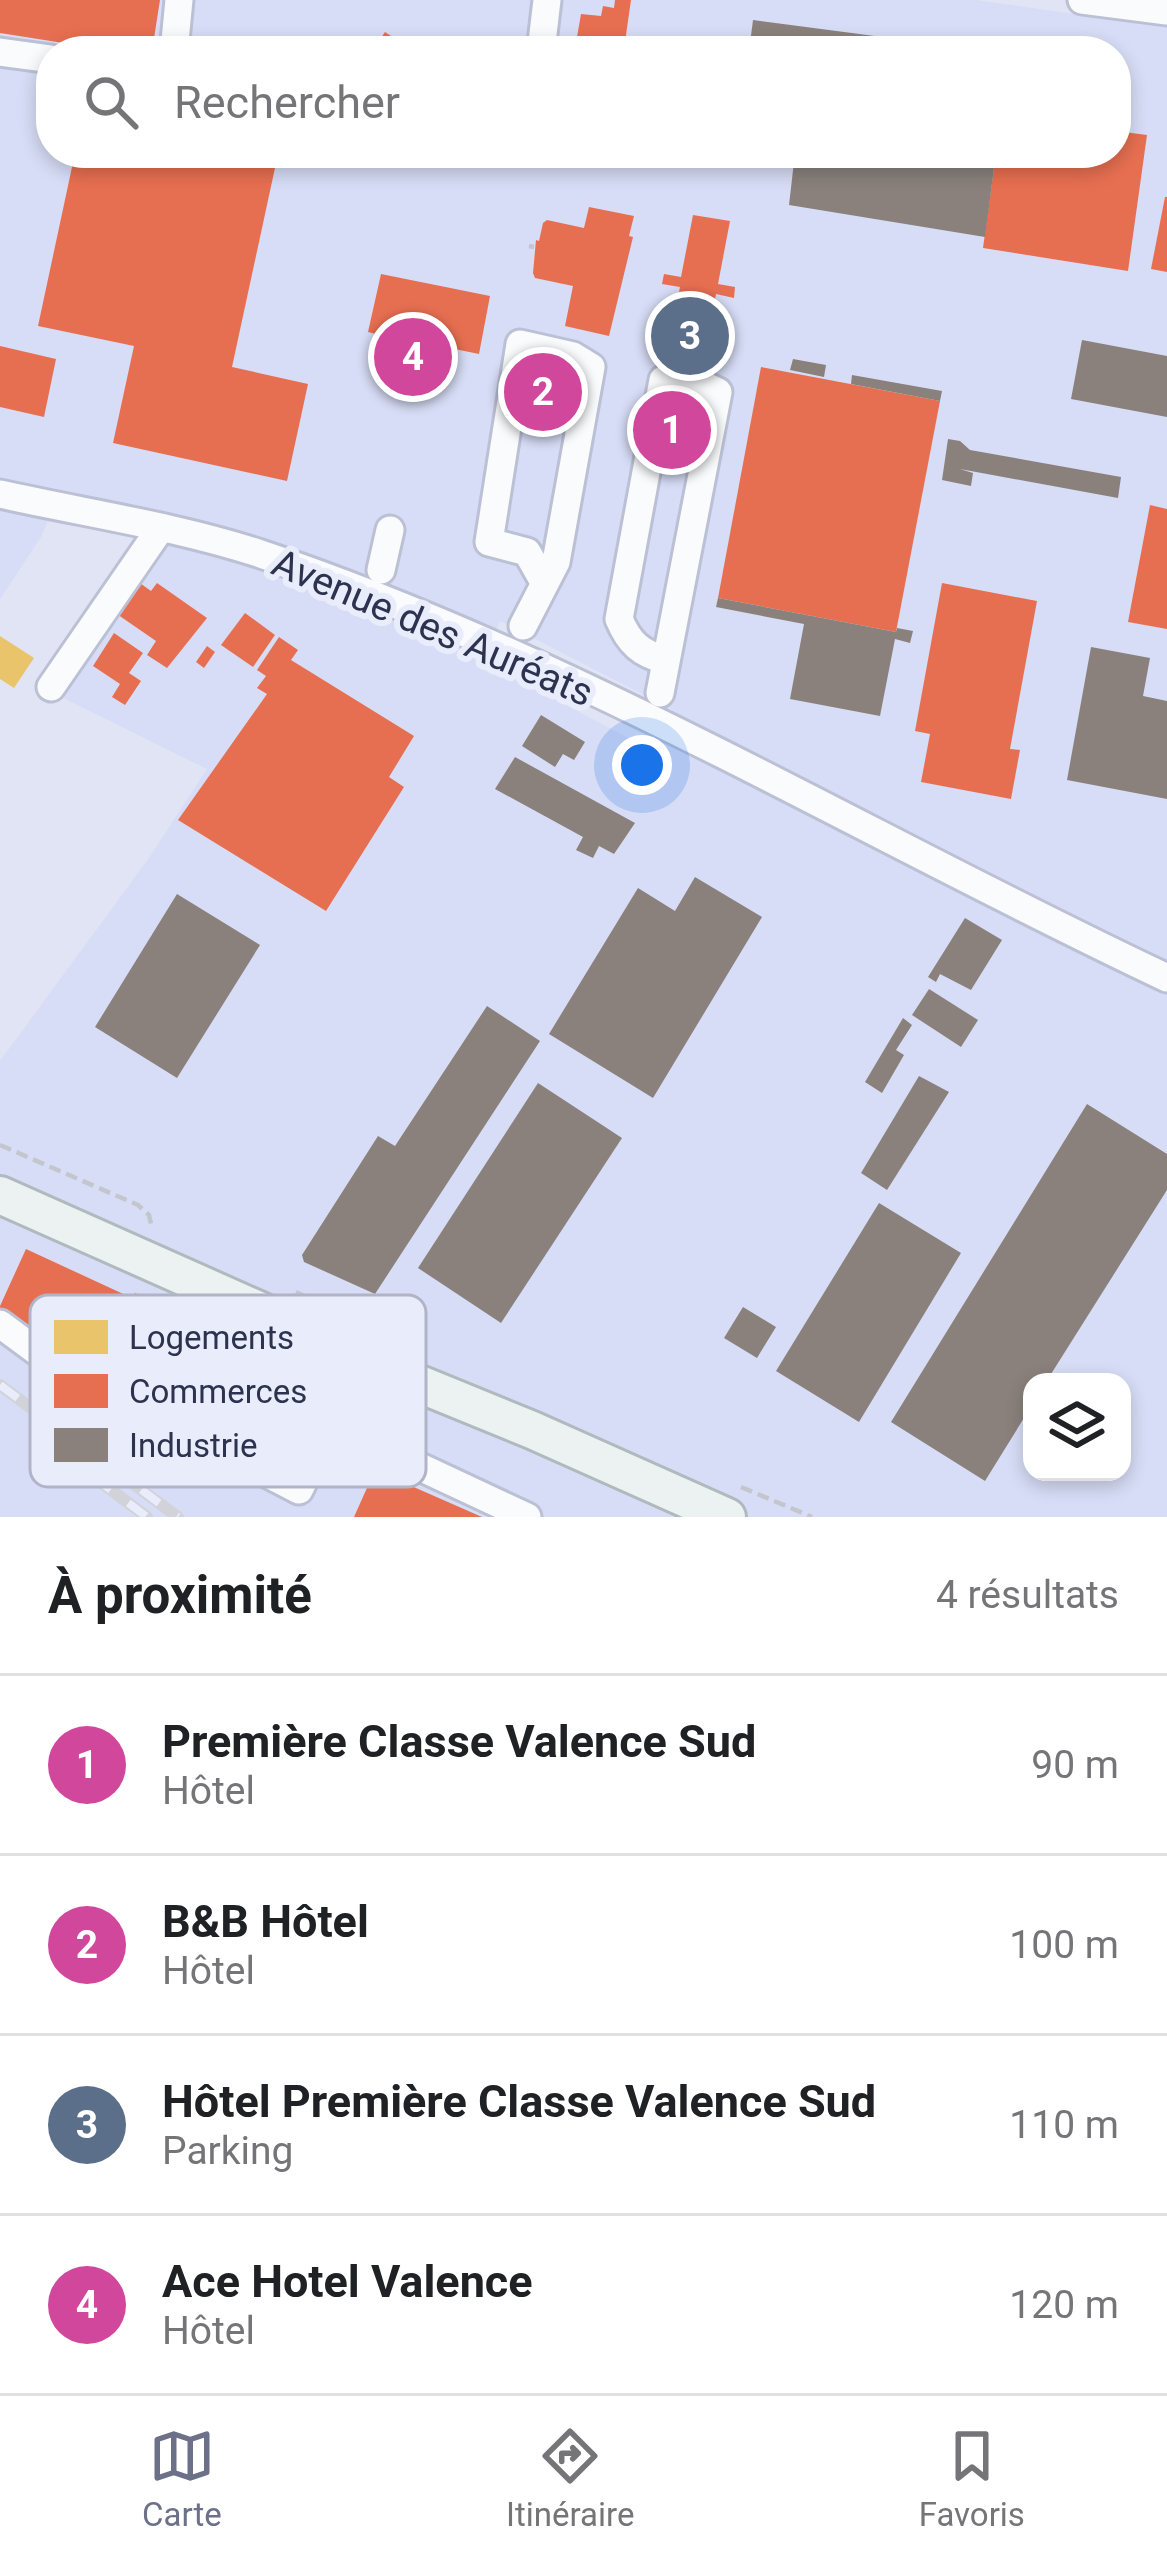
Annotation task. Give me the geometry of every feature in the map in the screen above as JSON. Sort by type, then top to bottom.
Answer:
[{"type":"main road","points":[[0,1196],[224,1295]]},
{"type":"main road","points":[[426,1387],[727,1517]]},
{"type":"street","points":[[175,36],[178,0]]},
{"type":"street","points":[[543,36],[547,0]]},
{"type":"street","points":[[1082,0],[1167,11]]},
{"type":"street","points":[[0,52],[36,57]]},
{"type":"street","points":[[523,626],[556,562],[591,367],[573,356],[520,344],[489,542],[527,552],[544,582]]},
{"type":"street","points":[[660,693],[718,392],[699,383],[663,380],[619,619],[626,637],[644,655],[666,660]]},
{"type":"street","name":"Avenue des Auréats","points":[[0,494],[253,551],[509,653],[1167,978]]},
{"type":"street","points":[[51,687],[160,529]]},
{"type":"street","points":[[381,570],[390,530]]},
{"type":"street","points":[[0,1324],[30,1346]]},
{"type":"street","points":[[426,1470],[527,1517]]},
{"type":"path","points":[[0,1145],[138,1205],[149,1215],[152,1228]]},
{"type":"shaded area","points":[[0,0],[976,0],[1167,27],[1167,1517],[0,1517],[0,1061],[149,858],[207,769],[61,697],[165,514],[60,492],[41,537],[0,599]],"holes":[[[500,621],[673,710],[657,753],[482,661]]]},
{"type":"building: Logements","points":[[0,636],[34,658],[14,688],[0,679]]},
{"type":"building: Commerces","points":[[0,0],[160,0],[154,36],[36,39],[0,33]]},
{"type":"building: Commerces","points":[[615,0],[631,0],[626,36],[577,36],[581,14],[601,16],[603,6],[614,8]]},
{"type":"building: Commerces","points":[[1131,133],[1147,135],[1128,271],[983,248],[994,168],[1131,168]]},
{"type":"building: Commerces","points":[[72,168],[275,168],[232,367],[308,384],[287,481],[113,443],[134,346],[38,326]]},
{"type":"building: Commerces","points":[[1167,197],[1167,272],[1151,269]]},
{"type":"building: Commerces","points":[[589,207],[634,216],[609,336],[565,326],[573,286],[535,278],[533,273],[543,223],[584,228]]},
{"type":"building: Commerces","points":[[693,215],[730,221],[718,284],[735,287],[734,298],[716,294],[704,356],[668,351],[680,287],[662,284],[664,274],[681,277]]},
{"type":"building: Commerces","points":[[381,274],[490,296],[479,354],[440,346],[440,350],[368,332]]},
{"type":"building: Commerces","points":[[0,346],[56,359],[44,417],[0,407]]},
{"type":"building: Commerces","points":[[761,367],[940,401],[896,632],[718,598]]},
{"type":"building: Commerces","points":[[1150,505],[1167,509],[1167,629],[1128,622]]},
{"type":"building: Commerces","points":[[133,578],[151,591],[157,583],[207,618],[167,668],[147,655],[156,641],[111,610]]},
{"type":"building: Commerces","points":[[942,583],[1037,601],[1010,749],[1020,750],[1011,799],[921,782],[930,734],[915,731]]},
{"type":"building: Commerces","points":[[245,613],[275,635],[253,667],[221,645]]},
{"type":"building: Commerces","points":[[114,633],[143,653],[129,673],[141,681],[125,705],[112,697],[120,684],[93,666]]},
{"type":"building: Commerces","points":[[279,637],[298,650],[291,660],[414,736],[389,777],[404,787],[326,911],[178,820],[267,694],[257,688],[266,676],[257,670]]},
{"type":"building: Commerces","points":[[207,646],[215,652],[204,668],[196,662]]},
{"type":"building: Commerces","points":[[26,1249],[126,1295],[30,1295],[30,1331],[0,1317],[0,1306]]},
{"type":"building: Commerces","points":[[367,1487],[414,1487],[482,1517],[354,1517]]},
{"type":"building: Industrie","points":[[753,20],[875,36],[751,36]]},
{"type":"building: Industrie","points":[[793,168],[994,168],[985,237],[789,205]]},
{"type":"building: Industrie","points":[[1082,340],[1167,356],[1167,417],[1071,399]]},
{"type":"building: Industrie","points":[[793,359],[826,365],[824,377],[790,370]]},
{"type":"building: Industrie","points":[[852,375],[942,391],[940,401],[851,384]]},
{"type":"building: Industrie","points":[[948,439],[970,450],[1121,477],[1118,498],[960,469],[973,473],[971,486],[942,480]]},
{"type":"building: Industrie","points":[[718,598],[896,632],[897,628],[913,631],[910,643],[895,639],[880,716],[790,699],[804,624],[716,607]]},
{"type":"building: Industrie","points":[[1091,647],[1150,658],[1143,696],[1167,701],[1167,799],[1067,780]]},
{"type":"building: Industrie","points":[[541,715],[585,742],[574,760],[563,754],[555,767],[522,746]]},
{"type":"building: Industrie","points":[[515,757],[635,823],[614,854],[599,846],[593,858],[576,850],[583,837],[495,789]]},
{"type":"building: Industrie","points":[[695,877],[762,917],[653,1098],[549,1034],[638,888],[675,911]]},
{"type":"building: Industrie","points":[[177,894],[260,945],[177,1078],[95,1027]]},
{"type":"building: Industrie","points":[[965,918],[1002,940],[971,990],[940,974],[936,982],[928,977]]},
{"type":"building: Industrie","points":[[929,989],[978,1020],[961,1047],[912,1015]]},
{"type":"building: Industrie","points":[[487,1006],[540,1041],[375,1294],[304,1262],[302,1255],[378,1136],[395,1146]]},
{"type":"building: Industrie","points":[[903,1018],[912,1025],[896,1050],[904,1055],[882,1093],[865,1082]]},
{"type":"building: Industrie","points":[[919,1076],[949,1092],[887,1190],[861,1173]]},
{"type":"building: Industrie","points":[[538,1083],[622,1138],[501,1323],[418,1268]]},
{"type":"building: Industrie","points":[[1087,1104],[1167,1154],[1167,1190],[1052,1373],[1023,1373],[1023,1420],[985,1481],[891,1422]]},
{"type":"building: Industrie","points":[[879,1203],[961,1253],[859,1422],[776,1371]]},
{"type":"building: Industrie","points":[[743,1307],[776,1327],[757,1358],[724,1338]]},
{"type":"railway","points":[[0,1385],[30,1407]]},
{"type":"railway","points":[[107,1487],[147,1517]]},
{"type":"railway","points":[[138,1487],[178,1517]]},
{"type":"place","name":"Hôtel Première Classe Valence Sud","points":[[690,336]]},
{"type":"place","name":"Ace Hotel Valence","points":[[413,357]]},
{"type":"place","name":"B&B Hôtel","points":[[543,392]]},
{"type":"place","name":"Première Classe Valence Sud","points":[[672,430]]}]
